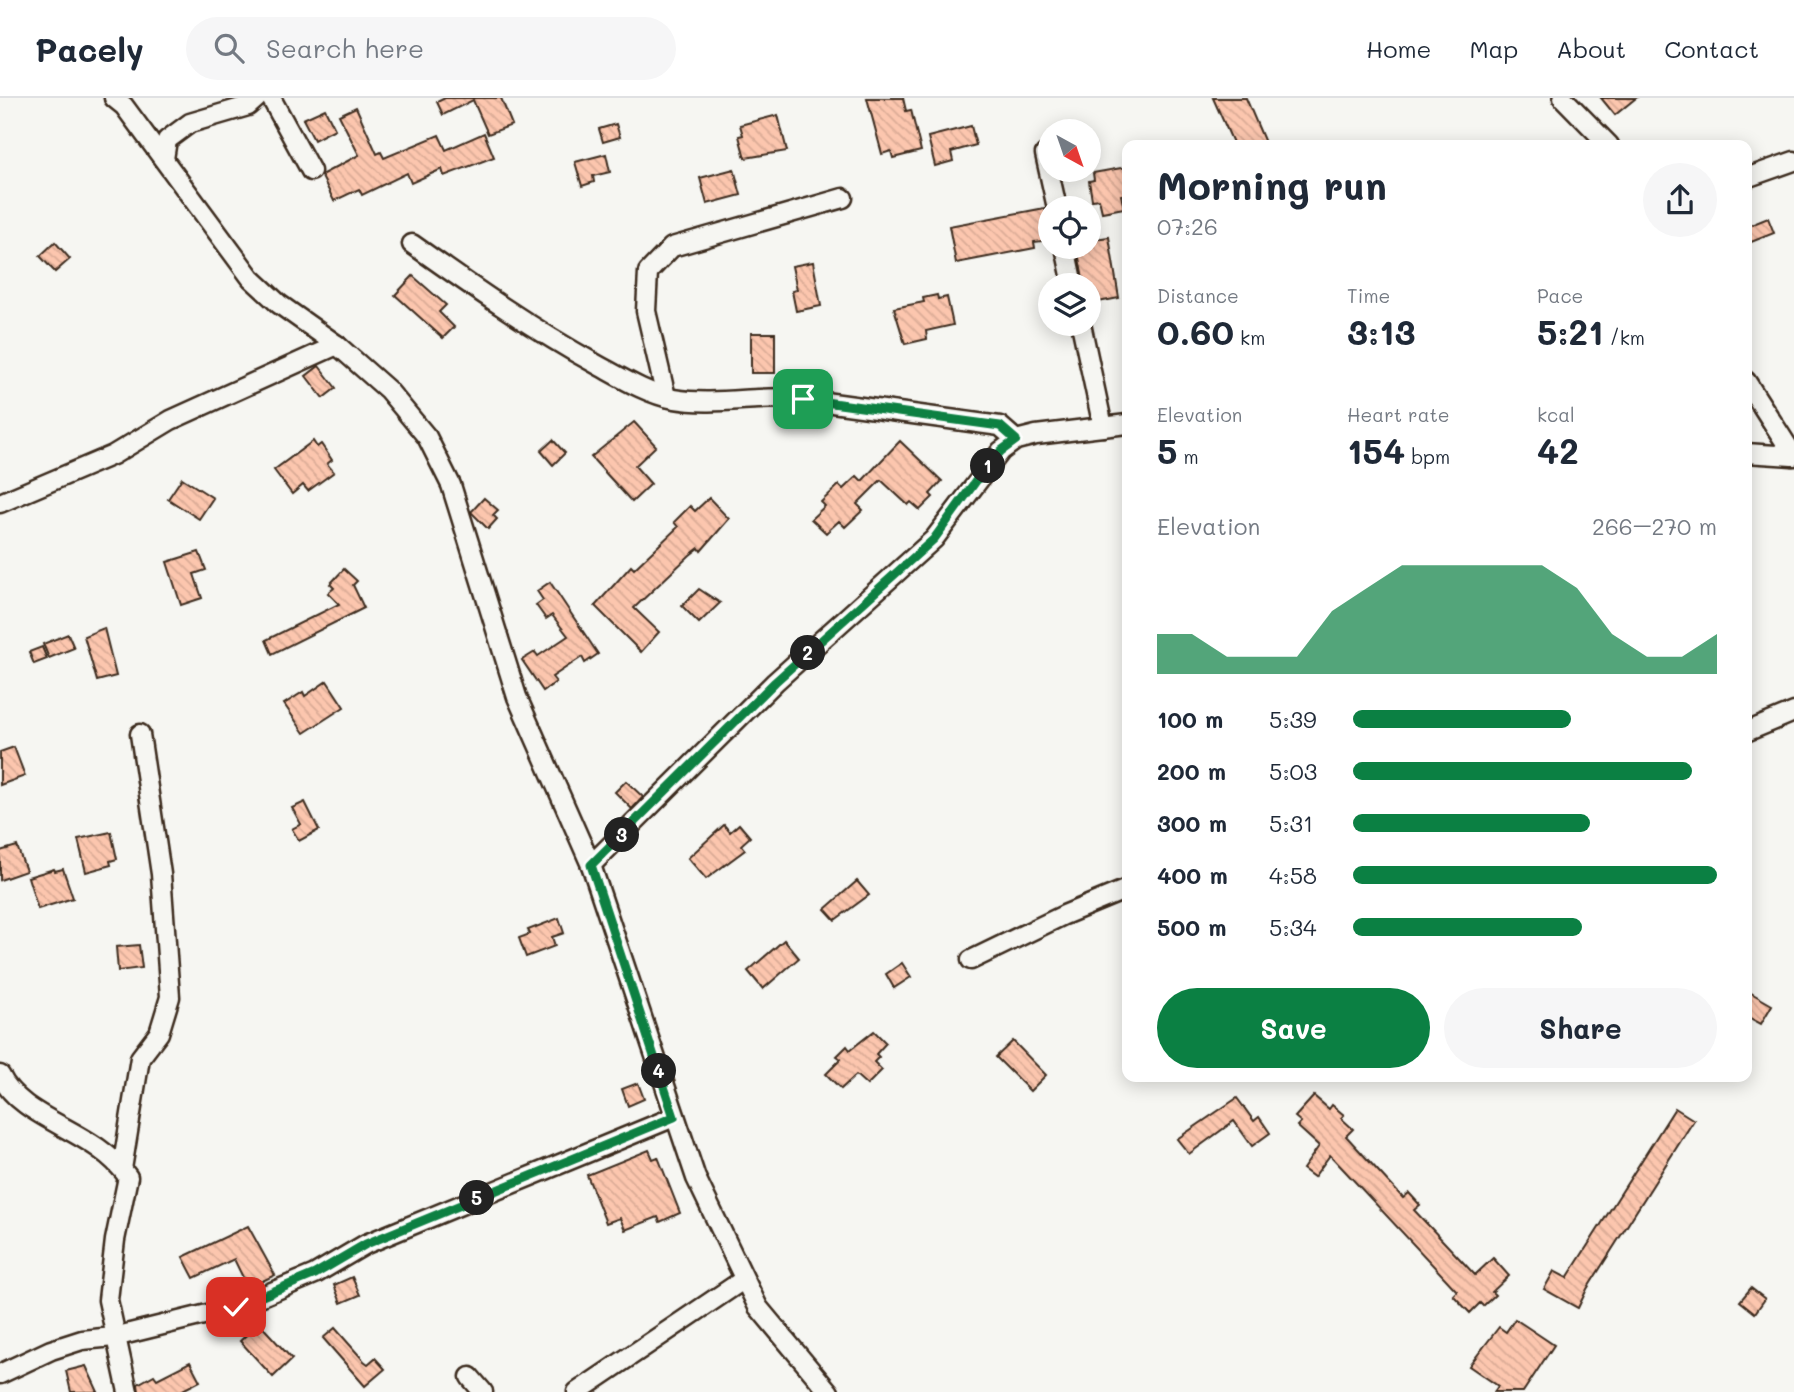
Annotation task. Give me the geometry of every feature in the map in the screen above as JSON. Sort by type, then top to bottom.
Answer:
[{"type":"street","points":[[114,98],[124,106],[251,278],[279,303],[337,345],[388,390],[427,437],[451,485],[517,697],[591,865],[696,1178],[758,1307],[829,1392]]},
{"type":"street","points":[[164,159],[167,140],[190,123],[248,106],[257,98]]},
{"type":"street","points":[[271,98],[311,171]]},
{"type":"street","points":[[1570,100],[1605,140]]},
{"type":"street","points":[[1752,176],[1794,161]]},
{"type":"street","points":[[666,397],[646,311],[648,272],[672,247],[843,198]]},
{"type":"street","points":[[412,244],[531,328],[666,397],[707,401],[775,397],[803,399],[1000,426],[1016,440]]},
{"type":"street","points":[[1084,336],[1103,427]]},
{"type":"street","points":[[0,503],[113,455],[171,420],[337,345]]},
{"type":"street","points":[[1752,391],[1793,456]]},
{"type":"street","points":[[591,865],[775,682],[934,539],[1001,451],[1016,440],[1122,425]]},
{"type":"street","points":[[1752,453],[1793,456]]},
{"type":"street","points":[[1752,730],[1794,712]]},
{"type":"street","points":[[122,1169],[140,1058],[159,1033],[170,997],[161,874],[140,734]]},
{"type":"street","points":[[971,960],[1064,915],[1122,891]]},
{"type":"street","points":[[0,1075],[5,1086],[22,1103],[94,1143],[128,1177],[108,1300],[128,1392]]},
{"type":"street","points":[[0,1374],[51,1350],[82,1340],[114,1337],[248,1302],[315,1274],[366,1244],[674,1117]]},
{"type":"street","points":[[577,1392],[743,1280]]},
{"type":"street","points":[[470,1377],[483,1392]]},
{"type":"building","points":[[445,98],[501,98],[512,125],[488,134],[473,100],[443,115],[437,102]]},
{"type":"building","points":[[867,98],[903,98],[906,111],[911,110],[921,151],[893,158],[891,151],[882,154]]},
{"type":"building","points":[[1213,98],[1246,98],[1264,140],[1232,140]]},
{"type":"building","points":[[1601,98],[1636,98],[1615,115]]},
{"type":"building","points":[[356,107],[377,154],[381,152],[384,158],[439,135],[446,150],[484,133],[494,157],[444,176],[442,169],[411,183],[407,173],[362,195],[359,189],[334,201],[321,175],[359,155],[339,115]]},
{"type":"building","points":[[325,109],[335,129],[314,140],[303,119]]},
{"type":"building","points":[[778,115],[787,151],[745,158],[739,136],[743,135],[740,125]]},
{"type":"building","points":[[616,124],[620,137],[603,142],[599,129]]},
{"type":"building","points":[[971,126],[976,145],[951,152],[953,161],[935,166],[928,137]]},
{"type":"building","points":[[606,154],[610,172],[593,176],[594,182],[582,186],[575,162]]},
{"type":"building","points":[[1122,168],[1122,208],[1102,212],[1101,196],[1091,196],[1089,182],[1101,182],[1101,172]]},
{"type":"building","points":[[734,169],[741,195],[707,204],[700,178]]},
{"type":"building","points":[[1038,209],[1038,242],[1034,242],[1035,248],[956,263],[949,226]]},
{"type":"building","points":[[1768,218],[1774,233],[1752,242],[1752,225]]},
{"type":"building","points":[[1109,237],[1119,298],[1101,301],[1101,273],[1082,273],[1079,259],[1101,259],[1101,238]]},
{"type":"building","points":[[55,242],[70,259],[55,272],[40,256]]},
{"type":"building","points":[[813,262],[821,306],[796,311],[792,291],[797,290],[792,266]]},
{"type":"building","points":[[413,276],[446,305],[439,312],[454,327],[443,338],[395,295]]},
{"type":"building","points":[[937,295],[938,299],[947,297],[953,325],[926,331],[927,339],[905,344],[894,308],[924,302],[923,298]]},
{"type":"building","points":[[751,333],[775,333],[775,373],[751,373]]},
{"type":"building","points":[[319,366],[336,388],[323,398],[306,376]]},
{"type":"building","points":[[634,422],[656,446],[635,466],[651,484],[632,502],[591,457]]},
{"type":"building","points":[[553,440],[565,453],[553,465],[541,451]]},
{"type":"building","points":[[313,441],[317,447],[321,444],[332,460],[327,464],[334,472],[308,491],[303,485],[292,494],[274,470]]},
{"type":"building","points":[[900,441],[942,481],[930,494],[933,497],[920,510],[911,502],[908,505],[881,480],[857,504],[863,510],[845,527],[839,521],[826,533],[811,519],[825,506],[821,502],[839,485],[843,489],[857,476],[862,481]]},
{"type":"building","points":[[182,478],[213,498],[199,519],[168,499]]},
{"type":"building","points":[[484,498],[498,510],[493,515],[497,519],[488,529],[471,512]]},
{"type":"building","points":[[709,498],[729,519],[701,551],[699,548],[690,555],[634,608],[659,632],[641,652],[595,606],[631,566],[634,569],[678,527],[674,522],[690,506],[695,511]]},
{"type":"building","points":[[199,552],[206,570],[194,574],[202,598],[181,605],[167,562]]},
{"type":"building","points":[[344,569],[357,581],[353,585],[364,608],[272,654],[266,640],[339,604],[328,593],[334,588],[330,584]]},
{"type":"building","points":[[550,582],[598,654],[585,663],[582,657],[552,677],[556,682],[543,691],[522,660],[535,652],[538,656],[568,636],[552,615],[546,619],[536,605],[543,600],[537,591]]},
{"type":"building","points":[[699,589],[720,603],[699,623],[682,606]]},
{"type":"building","points":[[104,628],[116,676],[97,681],[84,636]]},
{"type":"building","points":[[68,634],[74,648],[49,658],[43,644]]},
{"type":"building","points":[[42,647],[47,659],[34,664],[29,652]]},
{"type":"building","points":[[327,681],[344,707],[304,733],[284,704],[303,692],[305,696]]},
{"type":"building","points":[[14,747],[25,776],[0,785],[0,752]]},
{"type":"building","points":[[626,781],[643,797],[632,809],[615,792]]},
{"type":"building","points":[[305,802],[319,830],[299,841],[292,829],[301,824],[292,808]]},
{"type":"building","points":[[739,824],[750,837],[741,845],[745,850],[706,879],[688,858],[724,825],[730,832]]},
{"type":"building","points":[[111,832],[117,859],[110,861],[111,865],[86,872],[78,839]]},
{"type":"building","points":[[17,846],[26,871],[0,880],[0,851]]},
{"type":"building","points":[[63,869],[73,898],[38,909],[28,877]]},
{"type":"building","points":[[857,881],[869,895],[835,920],[825,909]]},
{"type":"building","points":[[559,918],[564,933],[552,937],[555,946],[526,957],[519,938],[530,934],[528,930]]},
{"type":"building","points":[[784,940],[799,958],[763,989],[748,971]]},
{"type":"building","points":[[139,945],[142,968],[118,971],[116,947]]},
{"type":"building","points":[[902,963],[911,977],[894,988],[886,974]]},
{"type":"building","points":[[1752,993],[1772,1005],[1761,1024],[1752,1019]]},
{"type":"building","points":[[874,1031],[886,1043],[876,1054],[879,1057],[874,1062],[882,1070],[867,1085],[856,1075],[841,1089],[826,1074],[841,1059],[837,1056],[847,1046],[850,1050]]},
{"type":"building","points":[[1013,1041],[1046,1075],[1030,1091],[996,1057]]},
{"type":"building","points":[[638,1083],[644,1099],[628,1106],[622,1089]]},
{"type":"building","points":[[1314,1096],[1329,1109],[1332,1105],[1344,1115],[1341,1118],[1353,1129],[1346,1136],[1403,1198],[1409,1193],[1420,1205],[1414,1210],[1475,1275],[1493,1258],[1509,1276],[1492,1292],[1495,1295],[1483,1306],[1480,1303],[1470,1313],[1453,1295],[1457,1291],[1330,1155],[1314,1177],[1303,1169],[1319,1146],[1297,1126],[1301,1122],[1295,1117]]},
{"type":"building","points":[[1237,1098],[1254,1121],[1259,1117],[1270,1133],[1252,1146],[1234,1121],[1189,1154],[1177,1139]]},
{"type":"building","points":[[1675,1108],[1694,1120],[1587,1289],[1578,1308],[1544,1289],[1554,1271],[1567,1278]]},
{"type":"building","points":[[649,1150],[653,1159],[658,1157],[680,1213],[660,1222],[658,1217],[625,1230],[620,1218],[606,1223],[587,1175]]},
{"type":"building","points":[[248,1226],[275,1275],[248,1288],[234,1259],[194,1278],[183,1257]]},
{"type":"building","points":[[352,1277],[360,1295],[341,1303],[334,1285]]},
{"type":"building","points":[[1751,1288],[1765,1299],[1755,1313],[1740,1301]]},
{"type":"building","points":[[1515,1319],[1554,1345],[1523,1392],[1494,1392],[1498,1386],[1469,1366],[1499,1327],[1506,1332]]},
{"type":"building","points":[[259,1323],[292,1359],[273,1377],[240,1341]]},
{"type":"building","points":[[335,1328],[364,1361],[368,1364],[375,1358],[385,1369],[365,1386],[323,1338]]},
{"type":"building","points":[[190,1362],[200,1381],[179,1392],[139,1392],[138,1384],[154,1375],[157,1379]]},
{"type":"building","points":[[86,1366],[98,1392],[71,1392],[66,1371]]},
{"type":"route","points":[[236,1307],[315,1274],[366,1244],[674,1117],[591,865],[775,682],[889,583],[934,539],[981,474],[1001,451],[1016,440],[1000,426],[803,399]]}]
